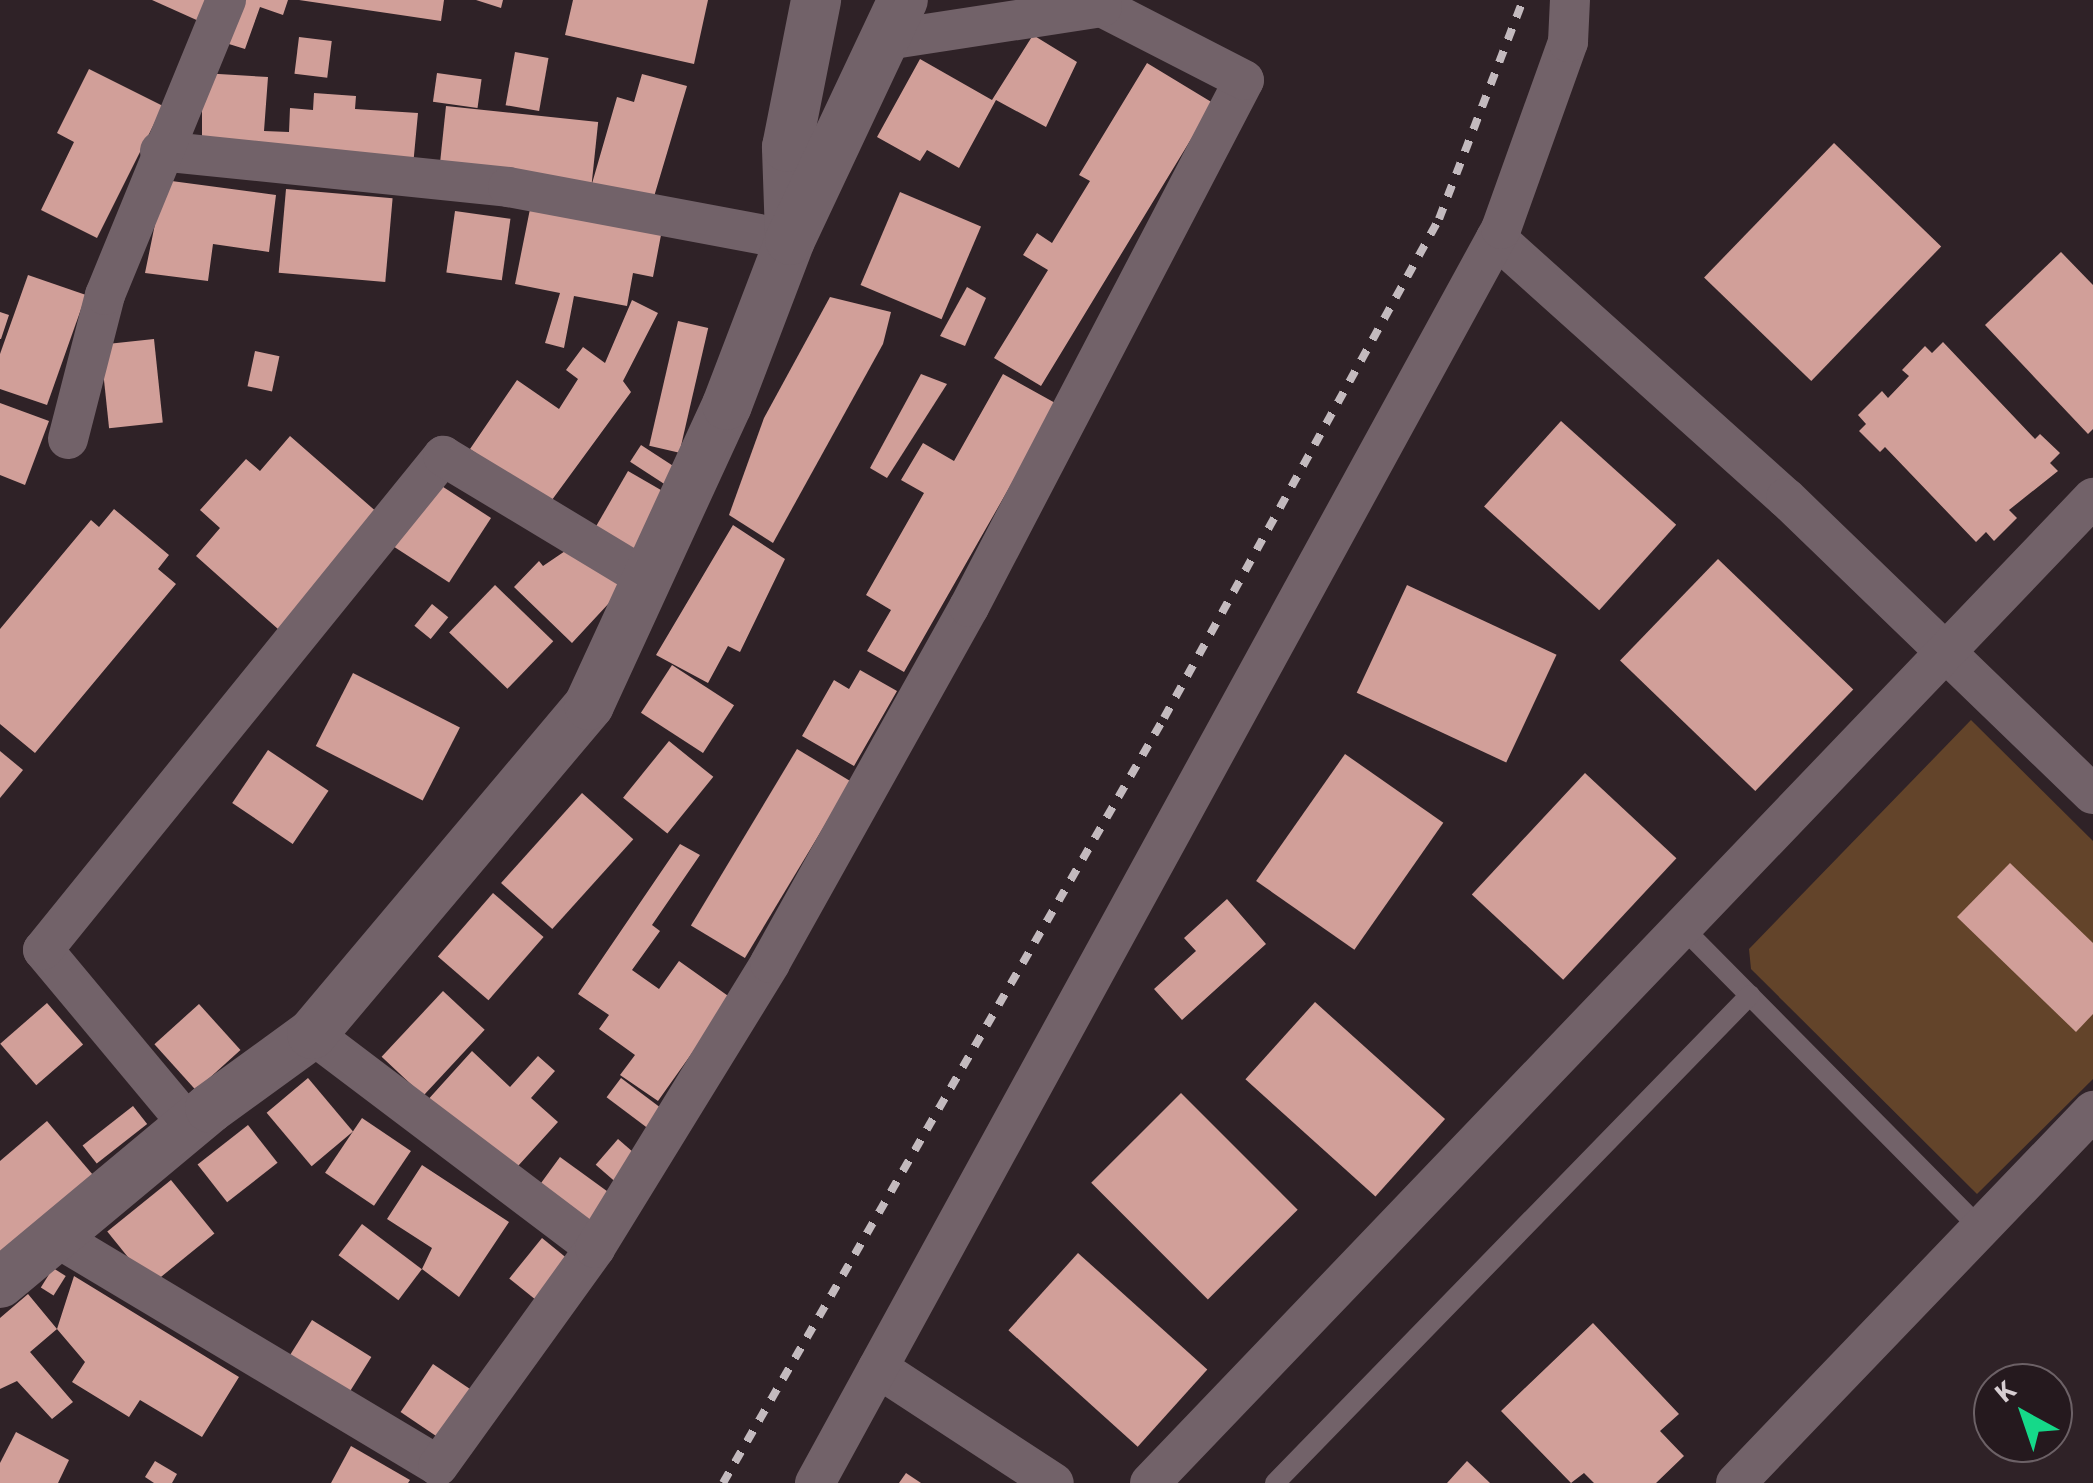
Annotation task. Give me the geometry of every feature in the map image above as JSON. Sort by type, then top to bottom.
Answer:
[{"type":"street","points":[[68,439],[105,295],[160,152],[226,0]]},
{"type":"street","points":[[790,240],[787,147],[816,0]]},
{"type":"street","points":[[816,1483],[1496,238],[1568,42],[1570,0]]},
{"type":"street","points":[[0,1284],[189,1125],[312,1034],[588,705],[727,405],[790,240],[895,20],[1102,7],[1244,80],[960,624],[770,963],[595,1248],[438,1466],[56,1237]]},
{"type":"street","points":[[160,152],[508,187],[790,240]]},
{"type":"street","points":[[1496,238],[1786,498],[2093,794]]},
{"type":"street","points":[[189,1125],[43,950],[443,456],[645,578]]},
{"type":"street","points":[[1150,1483],[1944,649],[2093,498]]},
{"type":"street","points":[[312,1034],[595,1248]]},
{"type":"street","points":[[1736,1483],[2093,1111]]},
{"type":"street","points":[[878,1368],[1054,1483]]},
{"type":"lane","points":[[1681,926],[1980,1228]]},
{"type":"lane","points":[[1275,1483],[1750,995]]},
{"type":"shaded area","points":[[1971,720],[2093,841],[2093,1079],[1977,1194],[1751,969],[1749,949]]},
{"type":"building","points":[[152,0],[211,0],[201,22]]},
{"type":"building","points":[[230,0],[288,0],[283,15],[260,7],[245,49],[216,40]]},
{"type":"building","points":[[299,0],[444,0],[441,21]]},
{"type":"building","points":[[476,0],[503,0],[501,8]]},
{"type":"building","points":[[573,0],[708,0],[694,64],[565,35]]},
{"type":"building","points":[[1033,35],[1077,62],[1046,127],[996,100],[959,168],[927,150],[920,161],[877,137],[920,59],[992,100]]},
{"type":"building","points":[[299,37],[332,41],[327,78],[294,74]]},
{"type":"building","points":[[515,52],[548,58],[539,111],[506,105]]},
{"type":"building","points":[[1147,63],[1213,103],[1041,386],[994,358],[1048,270],[1023,255],[1037,233],[1052,243],[1090,181],[1079,175]]},
{"type":"building","points":[[89,69],[163,106],[97,238],[41,210],[74,142],[57,133]]},
{"type":"building","points":[[202,73],[268,77],[264,131],[289,132],[290,108],[313,110],[314,93],[356,96],[355,109],[418,113],[413,166],[202,146]]},
{"type":"building","points":[[437,73],[482,79],[478,108],[433,102]]},
{"type":"building","points":[[642,74],[687,86],[653,200],[591,187],[617,97],[634,102]]},
{"type":"building","points":[[446,106],[598,122],[591,189],[439,173]]},
{"type":"building","points":[[1834,143],[1941,247],[1811,381],[1704,278]]},
{"type":"building","points":[[164,180],[276,195],[269,252],[213,244],[208,281],[145,273]]},
{"type":"building","points":[[286,189],[393,198],[385,282],[279,273]]},
{"type":"building","points":[[900,192],[981,226],[942,319],[861,285]]},
{"type":"building","points":[[530,209],[661,235],[653,277],[633,273],[627,306],[574,296],[564,348],[545,343],[560,293],[515,284]]},
{"type":"building","points":[[455,211],[510,219],[502,280],[446,272]]},
{"type":"building","points":[[2061,252],[2093,285],[2093,429],[2088,434],[1985,325]]},
{"type":"building","points":[[28,275],[86,295],[47,405],[0,389],[0,354]]},
{"type":"building","points":[[967,287],[986,298],[965,346],[940,336]]},
{"type":"building","points":[[830,297],[891,312],[883,344],[773,543],[729,515],[764,418]]},
{"type":"building","points":[[632,300],[658,313],[623,381],[631,392],[549,504],[470,449],[517,380],[559,409],[578,379],[566,370],[583,347],[605,363]]},
{"type":"building","points":[[0,312],[9,315],[1,339],[0,339]]},
{"type":"building","points":[[678,321],[708,328],[679,453],[649,446]]},
{"type":"building","points":[[154,339],[163,423],[109,428],[100,345]]},
{"type":"building","points":[[1943,342],[2035,439],[2040,434],[2060,453],[2050,463],[2058,471],[2009,510],[2017,518],[1994,541],[1986,532],[1976,542],[1885,447],[1880,452],[1859,431],[1866,424],[1858,415],[1882,391],[1888,398],[1909,376],[1902,370],[1925,346],[1932,353]]},
{"type":"building","points":[[255,351],[279,356],[272,391],[248,386]]},
{"type":"building","points":[[921,374],[947,384],[887,478],[870,468]]},
{"type":"building","points":[[1003,374],[1057,404],[904,672],[867,651],[891,610],[866,595],[924,493],[901,480],[923,443],[954,461]]},
{"type":"building","points":[[0,403],[49,421],[25,485],[0,475]]},
{"type":"building","points":[[1561,421],[1676,525],[1599,610],[1484,506]]},
{"type":"building","points":[[290,436],[379,514],[278,629],[196,556],[220,528],[200,510],[246,459],[260,471]]},
{"type":"building","points":[[641,445],[678,469],[667,486],[630,462]]},
{"type":"building","points":[[628,471],[671,496],[634,560],[591,535]]},
{"type":"building","points":[[434,481],[491,518],[449,583],[392,546]]},
{"type":"building","points":[[114,509],[169,555],[158,569],[176,584],[35,753],[0,724],[0,629],[91,520],[99,527]]},
{"type":"building","points":[[733,525],[785,559],[740,652],[728,646],[708,683],[656,655]]},
{"type":"building","points":[[571,547],[623,588],[572,643],[514,587],[539,561],[543,566]]},
{"type":"building","points":[[1718,559],[1853,690],[1755,791],[1620,660]]},
{"type":"building","points":[[495,585],[553,641],[507,689],[449,632]]},
{"type":"building","points":[[1407,585],[1557,655],[1506,763],[1357,693]]},
{"type":"building","points":[[432,604],[448,617],[431,639],[414,626]]},
{"type":"building","points":[[672,665],[734,705],[703,753],[641,713]]},
{"type":"building","points":[[860,670],[897,691],[854,766],[802,736],[834,680],[849,689]]},
{"type":"building","points":[[353,673],[460,727],[423,801],[316,746]]},
{"type":"building","points":[[669,741],[713,777],[667,834],[623,798]]},
{"type":"building","points":[[797,749],[851,781],[745,958],[691,926]]},
{"type":"building","points":[[268,750],[329,791],[293,844],[232,803]]},
{"type":"building","points":[[0,751],[23,770],[0,798]]},
{"type":"building","points":[[1345,754],[1443,823],[1354,950],[1256,881]]},
{"type":"building","points":[[1585,773],[1676,858],[1563,980],[1472,894]]},
{"type":"building","points":[[582,793],[633,839],[552,929],[501,883]]},
{"type":"building","points":[[680,844],[700,855],[652,925],[660,931],[632,970],[659,989],[679,961],[731,998],[658,1101],[620,1075],[635,1055],[599,1029],[609,1015],[578,994]]},
{"type":"building","points":[[2010,863],[2093,943],[2093,1014],[2076,1032],[1957,917]]},
{"type":"building","points":[[493,893],[544,937],[488,1000],[438,956]]},
{"type":"building","points":[[1227,899],[1266,944],[1182,1020],[1154,989],[1196,951],[1184,938]]},
{"type":"building","points":[[443,991],[485,1030],[423,1096],[382,1057]]},
{"type":"building","points":[[1315,1002],[1445,1119],[1375,1196],[1245,1079]]},
{"type":"building","points":[[47,1003],[83,1045],[36,1085],[0,1044]]},
{"type":"building","points":[[199,1004],[240,1050],[196,1090],[154,1044]]},
{"type":"building","points":[[472,1051],[510,1087],[538,1056],[555,1071],[531,1098],[558,1122],[507,1178],[425,1103]]},
{"type":"building","points":[[308,1078],[353,1132],[312,1166],[267,1113]]},
{"type":"building","points":[[621,1078],[669,1114],[654,1133],[607,1097]]},
{"type":"building","points":[[1181,1093],[1298,1210],[1208,1299],[1091,1183]]},
{"type":"building","points":[[133,1106],[147,1124],[97,1164],[83,1145]]},
{"type":"building","points":[[362,1118],[411,1151],[374,1206],[325,1173]]},
{"type":"building","points":[[47,1121],[93,1175],[0,1254],[0,1161]]},
{"type":"building","points":[[248,1125],[278,1163],[227,1202],[198,1164]]},
{"type":"building","points":[[618,1139],[642,1160],[620,1186],[596,1165]]},
{"type":"building","points":[[560,1157],[613,1196],[593,1224],[539,1185]]},
{"type":"building","points":[[422,1165],[509,1222],[459,1297],[422,1269],[432,1248],[387,1219]]},
{"type":"building","points":[[171,1180],[214,1234],[151,1285],[107,1232]]},
{"type":"building","points":[[362,1224],[422,1269],[398,1300],[339,1255]]},
{"type":"building","points":[[542,1238],[570,1261],[537,1301],[509,1278]]},
{"type":"building","points":[[1078,1253],[1207,1369],[1138,1447],[1008,1330]]},
{"type":"building","points":[[53,1268],[66,1276],[54,1295],[41,1288]]},
{"type":"building","points":[[74,1276],[239,1377],[202,1437],[140,1400],[129,1417],[72,1382],[85,1362],[57,1329]]},
{"type":"building","points":[[28,1294],[57,1329],[30,1352],[73,1402],[52,1419],[17,1381],[0,1389],[0,1318]]},
{"type":"building","points":[[312,1320],[371,1357],[348,1394],[289,1357]]},
{"type":"building","points":[[1593,1323],[1679,1414],[1660,1431],[1684,1456],[1656,1483],[1594,1483],[1584,1473],[1571,1483],[1501,1411]]},
{"type":"building","points":[[433,1364],[474,1392],[442,1440],[401,1412]]},
{"type":"building","points":[[16,1432],[69,1460],[58,1483],[0,1483],[0,1463]]},
{"type":"building","points":[[351,1446],[410,1480],[331,1483]]},
{"type":"building","points":[[155,1461],[177,1474],[172,1483],[154,1483],[145,1477]]},
{"type":"building","points":[[1467,1461],[1490,1483],[1447,1483]]},
{"type":"building","points":[[906,1473],[921,1483],[899,1483]]},
{"type":"railway","points":[[723,1483],[1164,718],[1439,219],[1523,0]]}]
